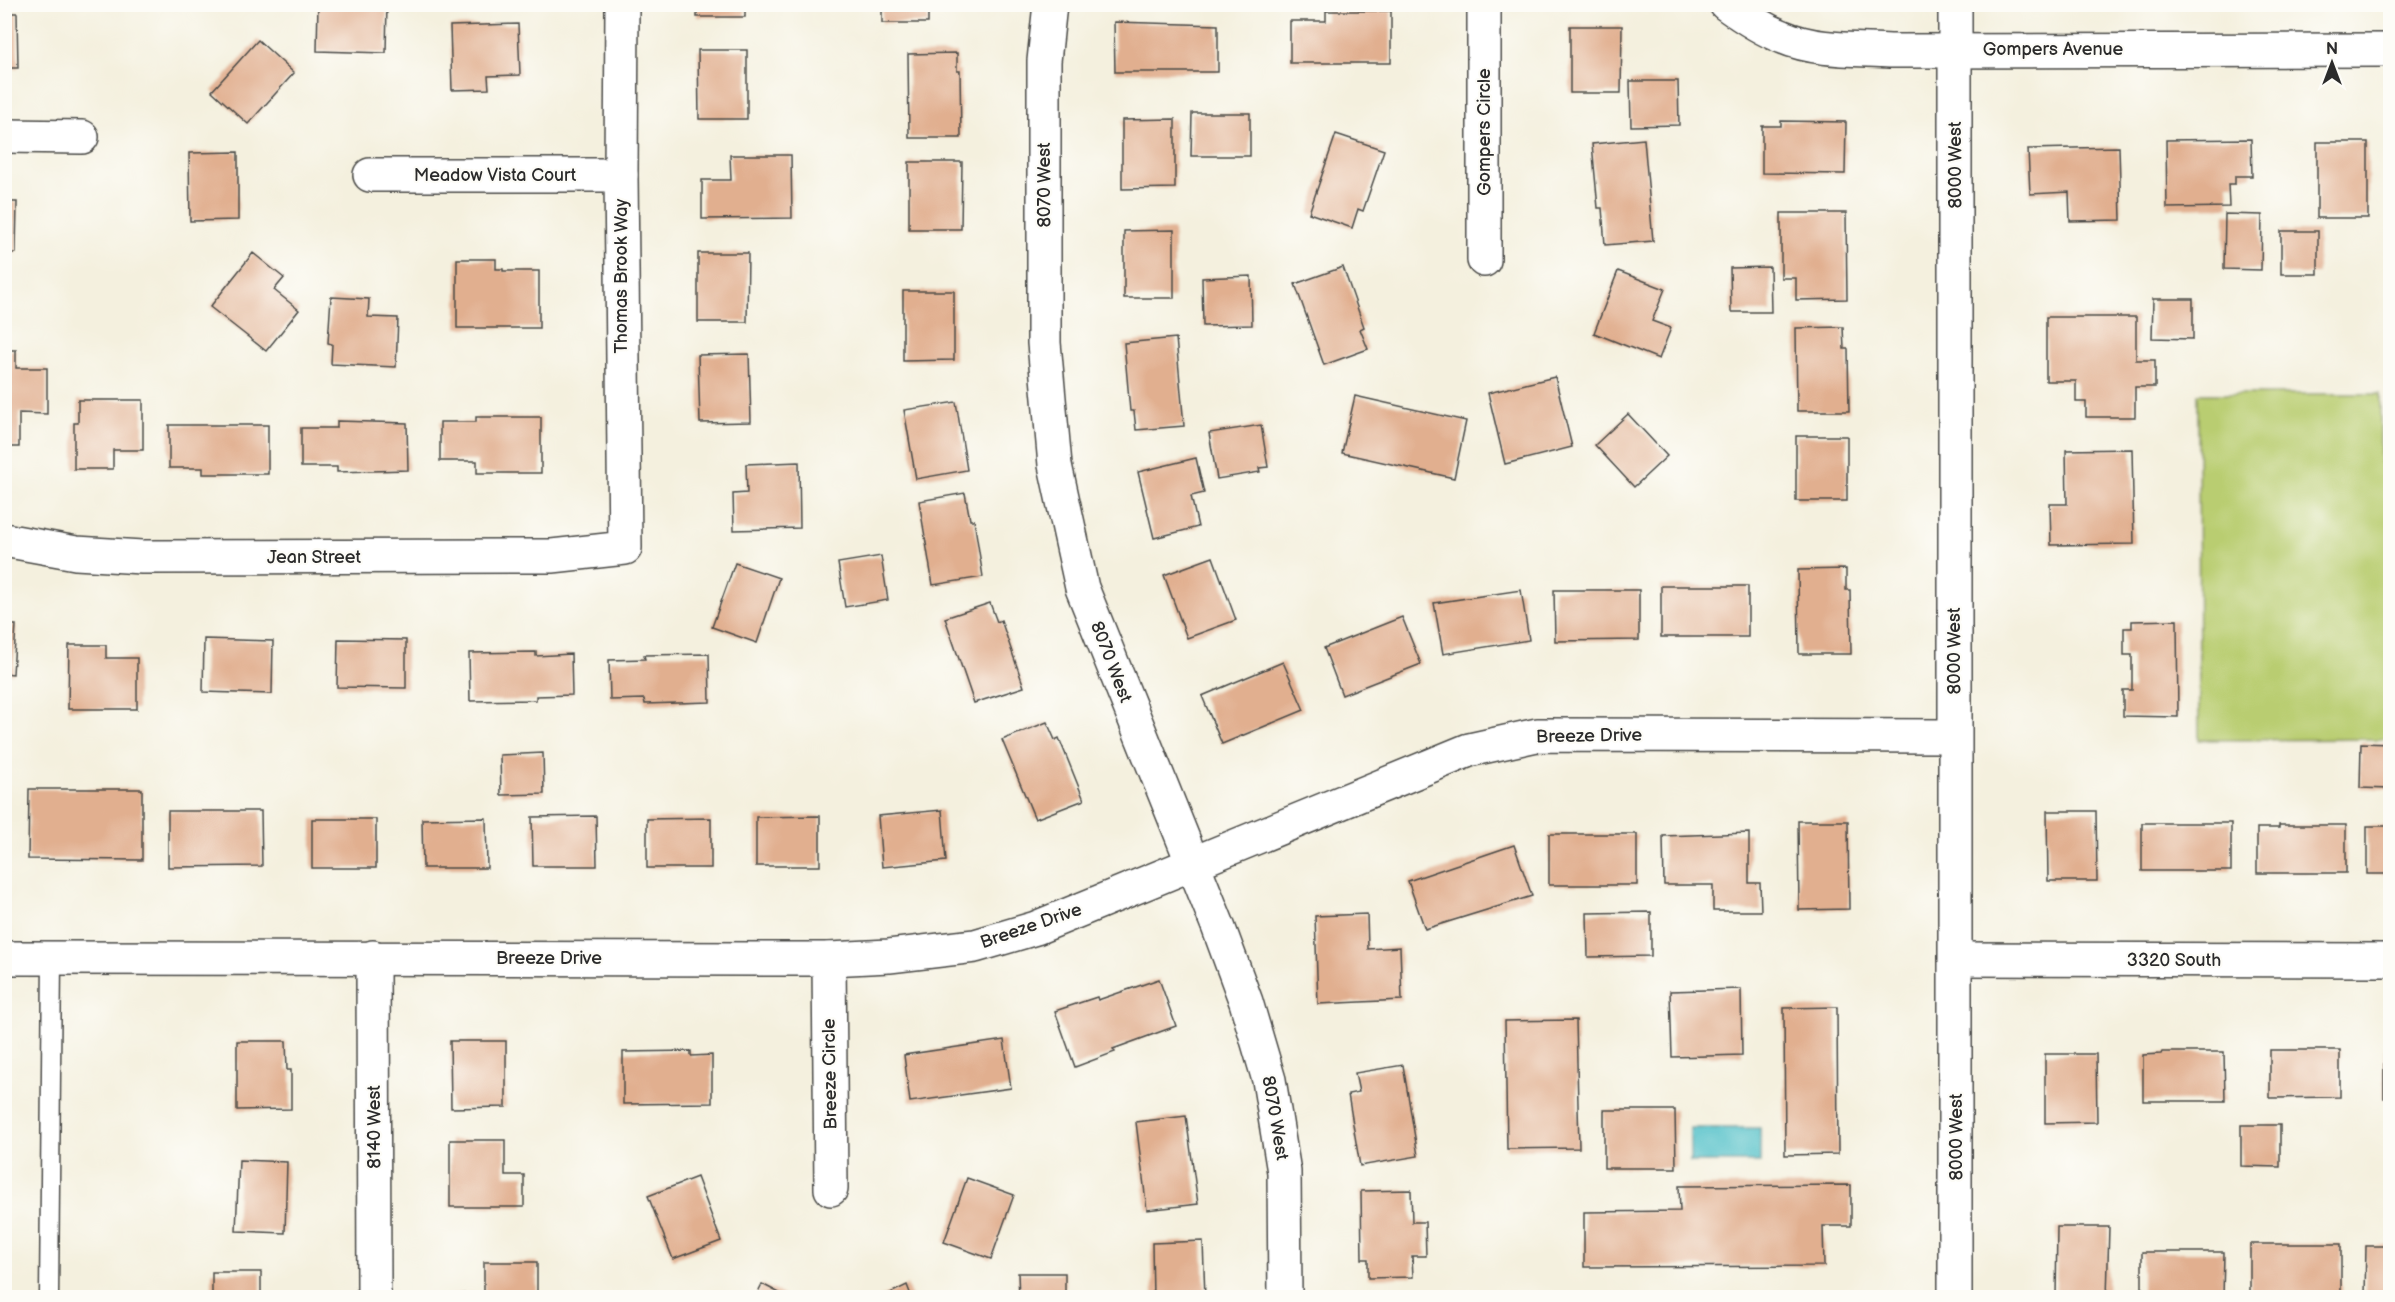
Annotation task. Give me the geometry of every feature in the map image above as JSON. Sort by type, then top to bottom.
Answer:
[{"type":"street","name":"Thomas Brook Way","points":[[622,4],[621,175],[625,548]]},
{"type":"street","name":"8070 West","points":[[1050,4],[1044,61],[1044,343],[1055,465],[1082,588],[1242,991],[1269,1080],[1284,1172],[1286,1298]]},
{"type":"street","name":"Gompers Circle","points":[[1484,4],[1484,260]]},
{"type":"street","name":"Gompers Avenue","points":[[1726,4],[1756,24],[1785,39],[1838,48],[1890,51],[1955,49],[2391,50]]},
{"type":"street","name":"8000 West","points":[[1955,4],[1954,736],[1957,959],[1955,1298]]},
{"type":"street","points":[[4,136],[82,137]]},
{"type":"street","name":"Meadow Vista Court","points":[[370,175],[621,175]]},
{"type":"street","name":"Jean Street","points":[[4,540],[76,553],[142,557],[552,556],[625,548]]},
{"type":"street","name":"Breeze Drive","points":[[4,958],[829,959],[889,956],[975,946],[1036,928],[1469,750],[1537,735],[1954,736]]},
{"type":"street","name":"8140 West","points":[[373,957],[374,1298]]},
{"type":"street","name":"Breeze Circle","points":[[829,959],[831,1190]]},
{"type":"street","name":"3320 South","points":[[1957,959],[2391,960]]},
{"type":"lane","points":[[49,1298],[52,958]]},
{"type":"green space","points":[[2198,394],[2380,394],[2380,463],[2390,463],[2390,739],[2199,740]]},
{"type":"water","points":[[1690,1128],[1760,1128],[1760,1162],[1690,1162]]},
{"type":"building","points":[[318,4],[387,4],[386,53],[317,51]]},
{"type":"building","points":[[697,4],[745,4],[745,17],[697,17]]},
{"type":"building","points":[[882,4],[928,4],[928,23],[882,23]]},
{"type":"building","points":[[1326,11],[1391,11],[1391,63],[1290,63],[1290,21],[1326,21]]},
{"type":"building","points":[[4,13],[17,13],[18,68],[4,68]]},
{"type":"building","points":[[1114,22],[1218,25],[1218,72],[1115,72]]},
{"type":"building","points":[[518,24],[520,75],[488,76],[489,89],[452,90],[450,26]]},
{"type":"building","points":[[1570,26],[1622,26],[1621,93],[1570,93]]},
{"type":"building","points":[[258,40],[294,73],[248,124],[212,91]]},
{"type":"building","points":[[698,50],[747,50],[747,119],[699,119]]},
{"type":"building","points":[[957,53],[957,71],[960,71],[961,138],[909,138],[908,54]]},
{"type":"building","points":[[1630,81],[1678,81],[1679,125],[1631,126]]},
{"type":"building","points":[[1192,113],[1250,113],[1250,156],[1191,156]]},
{"type":"building","points":[[1175,119],[1175,188],[1122,189],[1122,120]]},
{"type":"building","points":[[1781,121],[1846,122],[1845,174],[1762,173],[1762,126],[1781,126]]},
{"type":"building","points":[[1336,134],[1384,150],[1363,211],[1358,209],[1352,228],[1309,213]]},
{"type":"building","points":[[1644,139],[1653,241],[1605,245],[1602,208],[1598,208],[1592,144]]},
{"type":"building","points":[[2251,139],[2252,176],[2235,176],[2235,184],[2228,184],[2229,207],[2167,208],[2166,140]]},
{"type":"building","points":[[2317,142],[2368,142],[2368,218],[2317,218]]},
{"type":"building","points":[[2119,147],[2121,220],[2070,221],[2069,192],[2030,194],[2028,149]]},
{"type":"building","points":[[238,152],[238,220],[190,221],[189,153]]},
{"type":"building","points":[[730,155],[791,155],[792,218],[702,219],[702,180],[731,180]]},
{"type":"building","points":[[909,162],[962,162],[961,229],[909,229]]},
{"type":"building","points":[[4,202],[17,202],[16,253],[4,253]]},
{"type":"building","points":[[1781,213],[1846,213],[1847,299],[1796,300],[1796,278],[1781,278]]},
{"type":"building","points":[[2225,214],[2262,215],[2261,270],[2224,269]]},
{"type":"building","points":[[1174,230],[1174,298],[1124,298],[1124,231]]},
{"type":"building","points":[[2281,231],[2318,231],[2318,274],[2281,274]]},
{"type":"building","points":[[253,253],[284,278],[274,290],[299,310],[266,351],[210,307]]},
{"type":"building","points":[[698,253],[748,253],[747,322],[698,322]]},
{"type":"building","points":[[457,259],[496,259],[496,269],[503,269],[503,271],[539,271],[539,328],[457,328]]},
{"type":"building","points":[[1343,267],[1364,327],[1360,329],[1368,349],[1324,365],[1295,284]]},
{"type":"building","points":[[1770,267],[1771,312],[1731,312],[1730,268]]},
{"type":"building","points":[[1618,271],[1665,289],[1652,321],[1671,328],[1659,359],[1594,333]]},
{"type":"building","points":[[1251,276],[1252,325],[1203,326],[1202,278]]},
{"type":"building","points":[[903,291],[954,291],[954,360],[903,361]]},
{"type":"building","points":[[331,297],[369,299],[368,317],[398,318],[396,367],[331,364],[332,344],[328,343]]},
{"type":"building","points":[[2153,299],[2193,299],[2193,339],[2152,338]]},
{"type":"building","points":[[2046,317],[2136,317],[2136,360],[2155,360],[2155,387],[2135,387],[2135,417],[2086,417],[2086,402],[2076,402],[2076,381],[2046,381]]},
{"type":"building","points":[[1843,327],[1844,349],[1848,349],[1849,411],[1797,411],[1796,328]]},
{"type":"building","points":[[1176,338],[1184,426],[1136,430],[1134,411],[1130,411],[1124,343]]},
{"type":"building","points":[[4,350],[16,350],[16,368],[47,368],[47,414],[19,413],[19,447],[4,447]]},
{"type":"building","points":[[749,354],[751,422],[700,423],[698,355]]},
{"type":"building","points":[[1555,377],[1572,447],[1505,464],[1488,393]]},
{"type":"building","points":[[1355,396],[1466,421],[1454,478],[1342,453]]},
{"type":"building","points":[[78,400],[143,400],[143,450],[113,450],[113,469],[74,469],[74,423],[78,423]]},
{"type":"building","points":[[956,402],[967,470],[916,479],[904,410]]},
{"type":"building","points":[[1628,414],[1667,456],[1634,487],[1595,445]]},
{"type":"building","points":[[476,417],[541,417],[541,473],[477,473],[477,461],[440,461],[440,422],[476,422]]},
{"type":"building","points":[[337,421],[407,423],[408,470],[337,472],[337,467],[301,467],[301,428],[337,428]]},
{"type":"building","points":[[169,425],[268,425],[268,474],[203,474],[203,468],[169,468]]},
{"type":"building","points":[[1261,425],[1268,467],[1259,468],[1260,472],[1217,479],[1209,433]]},
{"type":"building","points":[[1796,436],[1847,436],[1847,501],[1796,501]]},
{"type":"building","points":[[2132,449],[2134,544],[2051,545],[2050,504],[2067,504],[2066,450]]},
{"type":"building","points":[[1196,458],[1204,493],[1191,496],[1198,527],[1154,538],[1138,472]]},
{"type":"building","points":[[799,462],[800,528],[734,530],[733,494],[747,493],[746,464]]},
{"type":"building","points":[[965,493],[970,520],[974,520],[983,577],[933,585],[919,501]]},
{"type":"building","points":[[881,556],[888,600],[845,607],[838,563]]},
{"type":"building","points":[[1213,557],[1236,620],[1187,638],[1164,575]]},
{"type":"building","points":[[735,563],[779,578],[757,643],[712,627]]},
{"type":"building","points":[[1846,569],[1846,590],[1850,590],[1851,654],[1799,654],[1798,570]]},
{"type":"building","points":[[1661,586],[1748,586],[1748,637],[1661,637]]},
{"type":"building","points":[[1521,590],[1529,640],[1443,654],[1434,603]]},
{"type":"building","points":[[1554,590],[1639,590],[1639,640],[1555,641]]},
{"type":"building","points":[[990,603],[997,622],[1001,620],[1024,687],[974,703],[945,618]]},
{"type":"building","points":[[1402,617],[1421,664],[1342,695],[1324,648]]},
{"type":"building","points":[[2177,620],[2178,717],[2123,716],[2123,690],[2132,690],[2132,655],[2124,655],[2124,628],[2132,628],[2132,621]]},
{"type":"building","points":[[4,625],[16,625],[13,674],[4,673]]},
{"type":"building","points":[[204,639],[273,641],[272,694],[203,692]]},
{"type":"building","points":[[338,639],[406,640],[406,688],[337,687]]},
{"type":"building","points":[[69,645],[106,645],[106,658],[137,658],[137,709],[68,709]]},
{"type":"building","points":[[536,652],[536,656],[571,654],[572,695],[536,696],[536,700],[470,701],[469,653]]},
{"type":"building","points":[[709,654],[710,702],[645,704],[644,699],[610,700],[609,660],[645,659],[644,655]]},
{"type":"building","points":[[1283,662],[1304,710],[1222,744],[1202,696]]},
{"type":"building","points":[[1047,722],[1055,740],[1059,738],[1084,800],[1035,819],[1002,740]]},
{"type":"building","points":[[2361,743],[2390,744],[2390,789],[2360,788]]},
{"type":"building","points":[[543,753],[544,794],[501,795],[500,755]]},
{"type":"building","points":[[29,789],[142,789],[142,860],[28,859]]},
{"type":"building","points":[[942,810],[946,861],[882,867],[878,816]]},
{"type":"building","points":[[168,811],[261,811],[262,866],[168,867]]},
{"type":"building","points":[[2047,811],[2096,811],[2097,881],[2048,881]]},
{"type":"building","points":[[596,816],[597,866],[533,866],[532,817]]},
{"type":"building","points":[[820,816],[820,866],[756,866],[756,817]]},
{"type":"building","points":[[486,818],[487,868],[423,868],[422,819]]},
{"type":"building","points":[[711,818],[711,868],[647,868],[647,819]]},
{"type":"building","points":[[312,819],[376,819],[376,868],[312,868]]},
{"type":"building","points":[[1798,821],[1848,821],[1849,909],[1799,910]]},
{"type":"building","points":[[2142,823],[2231,823],[2231,871],[2142,871]]},
{"type":"building","points":[[2279,825],[2346,825],[2346,873],[2257,873],[2257,828],[2279,828]]},
{"type":"building","points":[[2367,826],[2390,826],[2390,874],[2367,874]]},
{"type":"building","points":[[1749,833],[1749,883],[1760,883],[1761,911],[1713,911],[1713,885],[1664,885],[1663,836]]},
{"type":"building","points":[[1549,834],[1637,834],[1637,885],[1549,885]]},
{"type":"building","points":[[1514,845],[1532,896],[1425,929],[1408,881]]},
{"type":"building","points":[[1651,912],[1651,956],[1588,957],[1587,913]]},
{"type":"building","points":[[1367,914],[1368,949],[1400,947],[1402,1000],[1318,1004],[1315,916]]},
{"type":"building","points":[[1159,979],[1176,1026],[1113,1049],[1115,1052],[1075,1067],[1055,1011],[1097,997],[1098,1000]]},
{"type":"building","points":[[1741,989],[1742,1055],[1672,1057],[1670,991]]},
{"type":"building","points":[[1837,1007],[1838,1154],[1785,1155],[1784,1008]]},
{"type":"building","points":[[1576,1020],[1579,1148],[1507,1149],[1505,1021]]},
{"type":"building","points":[[1004,1040],[1011,1088],[910,1102],[904,1055]]},
{"type":"building","points":[[237,1041],[286,1041],[287,1070],[291,1070],[291,1109],[237,1110]]},
{"type":"building","points":[[450,1041],[506,1041],[506,1107],[451,1108]]},
{"type":"building","points":[[2384,1049],[2390,1049],[2390,1098],[2384,1098]]},
{"type":"building","points":[[2270,1050],[2340,1050],[2340,1097],[2270,1098]]},
{"type":"building","points":[[691,1051],[691,1056],[712,1055],[712,1103],[623,1104],[623,1052]]},
{"type":"building","points":[[2162,1052],[2224,1052],[2225,1101],[2143,1101],[2143,1055],[2161,1054]]},
{"type":"building","points":[[2045,1054],[2096,1054],[2097,1122],[2045,1123]]},
{"type":"building","points":[[1403,1065],[1418,1156],[1360,1166],[1348,1094],[1359,1092],[1355,1073]]},
{"type":"building","points":[[1604,1110],[1675,1110],[1676,1168],[1604,1168]]},
{"type":"building","points":[[1186,1116],[1198,1204],[1147,1210],[1136,1122]]},
{"type":"building","points":[[2241,1125],[2280,1125],[2280,1167],[2241,1166]]},
{"type":"building","points":[[450,1140],[505,1140],[505,1175],[524,1175],[524,1207],[450,1207]]},
{"type":"building","points":[[239,1160],[287,1162],[285,1233],[236,1231]]},
{"type":"building","points":[[697,1177],[721,1241],[673,1259],[648,1196]]},
{"type":"building","points":[[967,1178],[1014,1195],[991,1259],[944,1242]]},
{"type":"building","points":[[1851,1185],[1851,1226],[1823,1226],[1824,1266],[1584,1267],[1584,1212],[1680,1211],[1679,1186]]},
{"type":"building","points":[[1411,1190],[1412,1222],[1425,1222],[1426,1256],[1412,1256],[1413,1277],[1368,1278],[1368,1259],[1362,1259],[1361,1191]]},
{"type":"building","points":[[2057,1227],[2109,1227],[2107,1298],[2056,1298]]},
{"type":"building","points":[[1203,1241],[1205,1298],[1153,1298],[1152,1243]]},
{"type":"building","points":[[2250,1244],[2341,1244],[2341,1296],[2250,1296]]},
{"type":"building","points":[[2366,1246],[2390,1246],[2390,1297],[2365,1296]]},
{"type":"building","points":[[2142,1252],[2224,1252],[2223,1298],[2142,1298]]},
{"type":"building","points":[[484,1262],[537,1262],[537,1298],[453,1298],[453,1294],[484,1293]]},
{"type":"building","points":[[212,1272],[261,1272],[261,1298],[212,1298]]},
{"type":"building","points":[[1018,1273],[1065,1273],[1065,1298],[1019,1298]]},
{"type":"building","points":[[762,1284],[789,1298],[755,1298]]},
{"type":"building","points":[[907,1285],[912,1298],[880,1298]]}]
